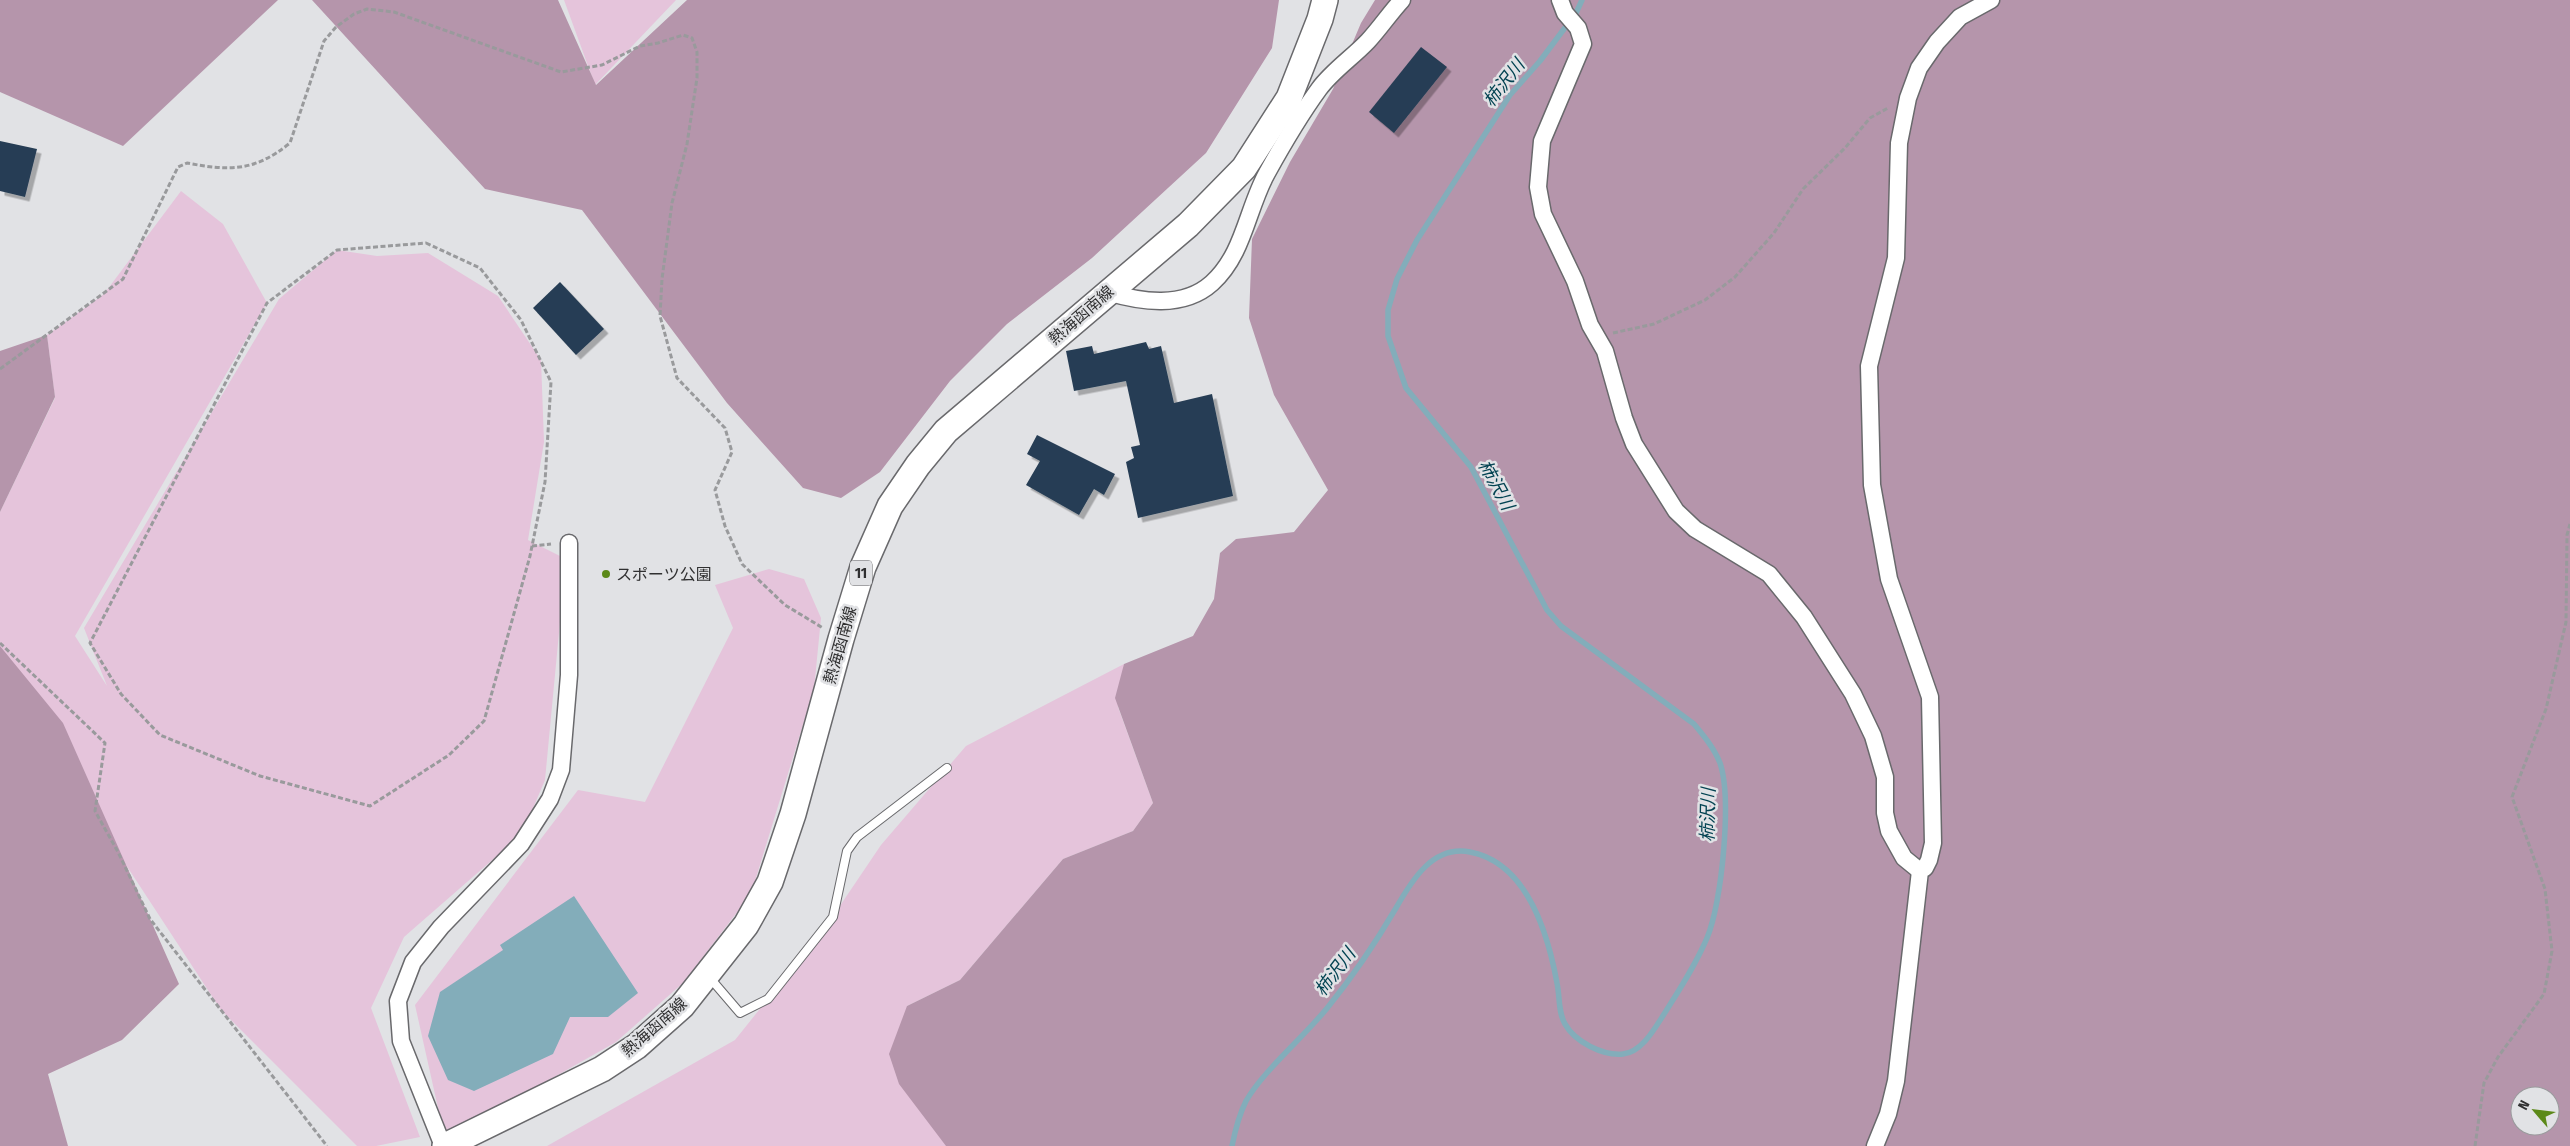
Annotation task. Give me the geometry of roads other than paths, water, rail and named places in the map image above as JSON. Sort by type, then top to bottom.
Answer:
[{"type":"main road","name":"熱海函南線","points":[[444,1146],[602,1069],[623,1055],[682,1006],[746,925],[770,882],[794,814],[840,639],[863,566],[890,506],[918,465],[946,431],[1188,225],[1244,168],[1288,98],[1320,19],[1325,0]]},
{"type":"street","points":[[1107,292],[1138,301],[1166,301],[1193,295],[1211,284],[1230,263],[1242,237],[1253,202],[1267,173],[1320,87],[1368,40],[1402,0]]},
{"type":"street","points":[[1560,0],[1565,13],[1578,28],[1583,44],[1542,141],[1538,187],[1543,214],[1575,280],[1590,325],[1605,351],[1624,418],[1634,444],[1676,511],[1695,529],[1769,574],[1804,617],[1853,694],[1878,752],[1884,777],[1885,813],[1888,831],[1904,858],[1920,871]]},
{"type":"street","points":[[1920,871],[1925,868],[1929,860],[1933,843],[1930,697],[1889,579],[1872,486],[1869,402],[1870,366],[1896,258],[1898,143],[1908,98],[1919,68],[1937,42],[1960,17],[1991,0]]},
{"type":"street","points":[[444,1146],[401,1041],[398,1001],[413,962],[441,927],[520,844],[550,799],[561,770],[569,675],[569,543]]},
{"type":"street","points":[[1875,1146],[1888,1114],[1896,1081],[1920,871]]},
{"type":"lane","points":[[707,974],[740,1013],[768,1000],[833,917],[847,851],[857,837],[875,825],[946,768]]},
{"type":"water","points":[[574,896],[638,993],[608,1017],[570,1017],[553,1054],[474,1091],[448,1080],[428,1036],[440,992],[503,950],[500,945]]},
{"type":"waterway","name":"柿沢川","points":[[1232,1146],[1241,1112],[1253,1090],[1338,995],[1373,946],[1402,897],[1417,876],[1435,859],[1445,854],[1457,851],[1470,852],[1490,859],[1507,870],[1521,885],[1532,903],[1548,943],[1557,983],[1561,1014],[1565,1024],[1575,1037],[1582,1042],[1607,1053],[1623,1054],[1637,1049],[1653,1031],[1703,948],[1712,922],[1721,876],[1725,825],[1724,779],[1715,752],[1694,724],[1561,626],[1547,610],[1471,467],[1406,388],[1388,336],[1388,310],[1397,279],[1417,240],[1510,95],[1540,61],[1576,13],[1582,0]]},
{"type":"place","name":"スポーツ公園","points":[[606,574]]}]
